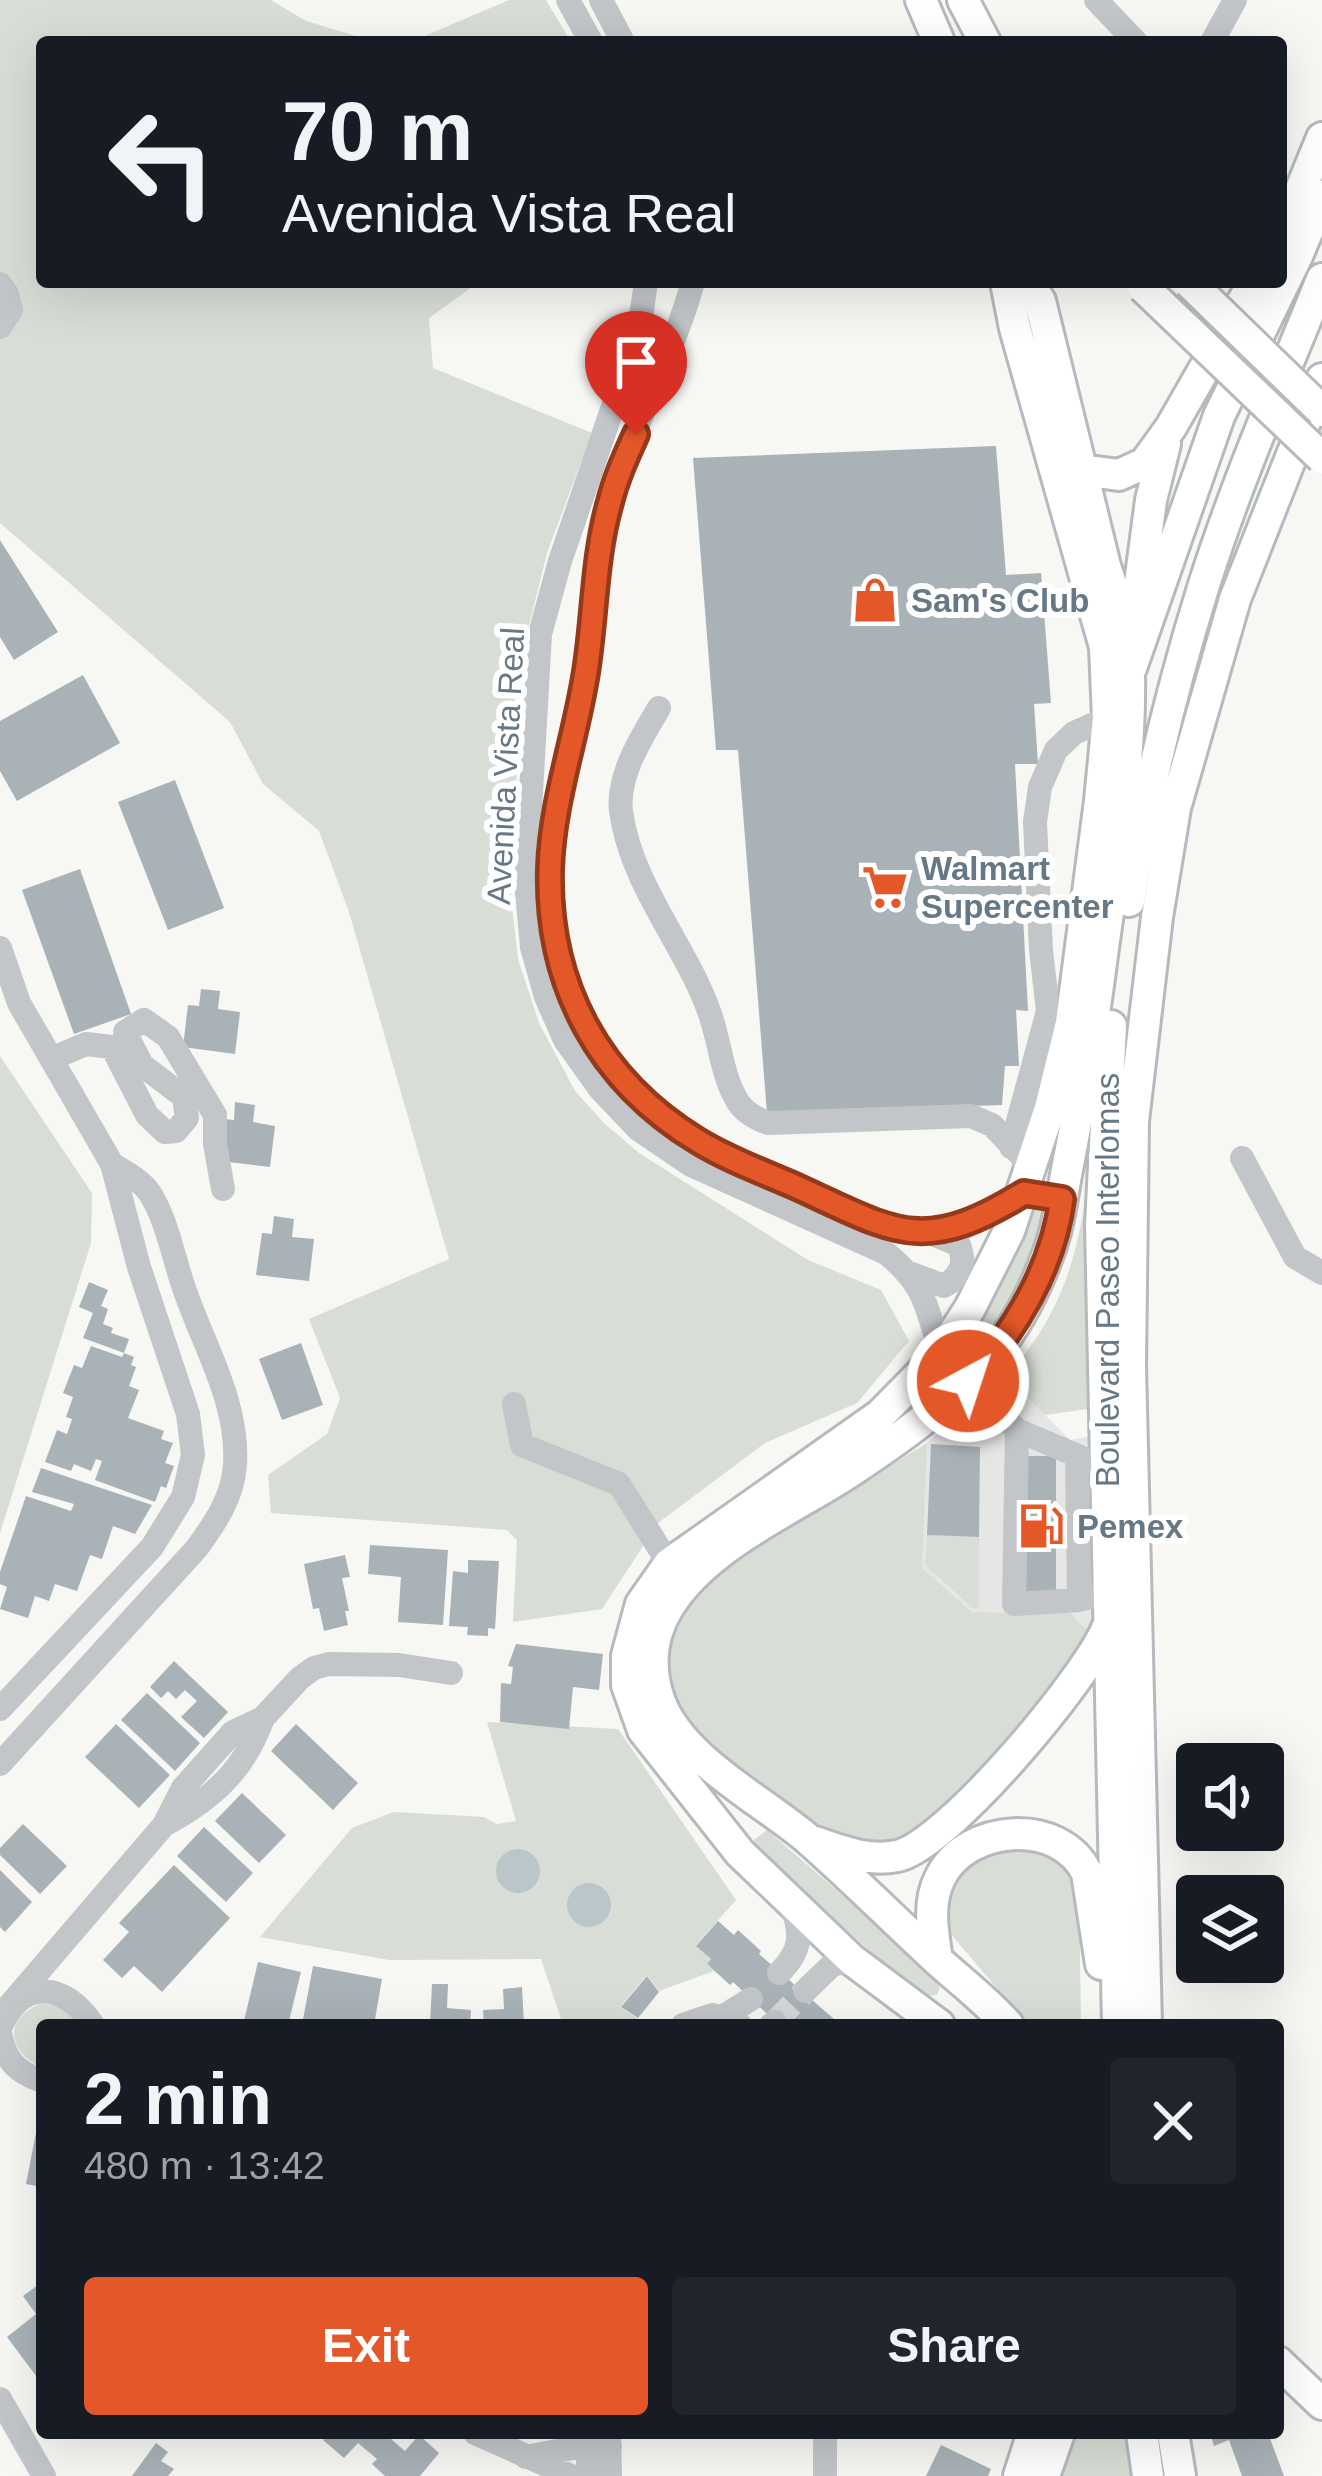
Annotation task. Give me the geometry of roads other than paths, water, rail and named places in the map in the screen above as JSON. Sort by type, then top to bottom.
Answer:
[{"type":"main road","points":[[921,0],[936,36]]},
{"type":"main road","points":[[963,0],[983,36]]},
{"type":"main road","points":[[1287,223],[1322,138]]},
{"type":"main road","points":[[1287,278],[1322,196]]},
{"type":"main road","name":"Boulevard Paseo Interlomas","points":[[1134,2019],[1110,1606],[1090,1462],[1111,1030],[1144,807],[1204,587],[1322,279]]},
{"type":"main road","points":[[1001,2019],[807,1839],[718,1770],[667,1717],[655,1681],[657,1634],[682,1586],[704,1564],[851,1471],[968,1381],[1002,1342],[1036,1281],[1054,1234],[1084,1090],[1122,804],[1128,659],[1105,566],[1008,288]]},
{"type":"main road","points":[[931,2019],[852,1960],[740,1853],[643,1730],[627,1684],[632,1630],[641,1604],[669,1564],[880,1414],[941,1353],[970,1308],[1071,1023],[1108,718],[1106,647],[1068,469],[1037,288]]},
{"type":"main road","points":[[1143,288],[1322,458]]},
{"type":"main road","points":[[1195,288],[1322,411]]},
{"type":"main road","points":[[1068,469],[1107,476],[1145,463],[1171,427],[1251,288]]},
{"type":"main road","points":[[1108,718],[1155,577],[1219,416],[1282,288]]},
{"type":"main road","name":"Boulevard Paseo Interlomas","points":[[1134,2019],[1133,1121],[1175,808],[1235,599],[1322,379]]},
{"type":"main road","points":[[1155,577],[1150,500],[1171,427]]},
{"type":"main road","points":[[1105,566],[1155,577]]},
{"type":"main road","points":[[1023,1169],[1062,1199]]},
{"type":"main road","points":[[941,1353],[968,1381]]},
{"type":"main road","points":[[807,1839],[869,1858],[900,1856],[933,1839],[1051,1715],[1087,1668],[1110,1606]]},
{"type":"main road","points":[[734,1842],[743,1816],[757,1808],[769,1810]]},
{"type":"main road","points":[[937,1960],[933,1900],[952,1859],[990,1836],[1021,1834],[1051,1842],[1074,1856],[1087,1874],[1133,2019]]},
{"type":"main road","points":[[937,2019],[963,1984]]},
{"type":"main road","points":[[1284,2368],[1322,2404]]},
{"type":"main road","points":[[1019,2476],[1032,2439]]},
{"type":"main road","points":[[1044,2476],[1057,2439]]},
{"type":"main road","points":[[1143,2439],[1148,2476]]},
{"type":"main road","points":[[1174,2439],[1180,2476]]},
{"type":"street","points":[[568,0],[588,36]]},
{"type":"street","points":[[602,0],[620,36]]},
{"type":"street","points":[[1096,0],[1130,36]]},
{"type":"street","points":[[1215,36],[1235,0]]},
{"type":"street","points":[[0,284],[8,294],[10,310],[0,326]]},
{"type":"street","name":"Avenida Vista Real","points":[[645,288],[639,331],[560,561],[540,634],[526,881],[532,946],[546,997],[565,1040],[600,1089],[638,1130],[691,1165],[864,1241],[910,1273]]},
{"type":"street","name":"Avenida Vista Real","points":[[691,288],[610,502],[550,868],[565,983],[584,1029],[619,1075],[655,1111],[701,1143],[871,1221],[922,1232],[964,1226],[1023,1169]]},
{"type":"street","points":[[537,670],[561,683],[585,676]]},
{"type":"street","points":[[659,709],[629,766],[621,809],[658,914],[710,1013],[738,1102],[752,1117],[768,1124],[970,1116],[992,1125],[1023,1169]]},
{"type":"street","points":[[1023,1169],[1048,1011],[1035,822],[1040,787],[1056,750],[1074,733],[1108,718]]},
{"type":"street","points":[[0,948],[19,1003],[112,1164],[150,1305],[188,1414],[193,1455],[173,1519],[152,1547],[0,1709]]},
{"type":"street","points":[[53,1058],[86,1044],[112,1047],[157,1127],[176,1132],[184,1126],[188,1108],[184,1097],[142,1065],[125,1032],[144,1019],[168,1037],[214,1115],[223,1189]]},
{"type":"street","points":[[140,1103],[164,1082]]},
{"type":"street","points":[[1242,1158],[1295,1257],[1322,1273]]},
{"type":"street","points":[[0,1764],[197,1548],[216,1522],[235,1467],[234,1432],[222,1385],[160,1214],[147,1189],[112,1164]]},
{"type":"street","points":[[910,1273],[944,1286],[962,1264],[958,1245],[922,1232]]},
{"type":"street","points":[[910,1273],[924,1293],[941,1353]]},
{"type":"street","points":[[968,1381],[1017,1430],[1090,1462],[1078,1600]]},
{"type":"street","points":[[514,1404],[522,1445],[619,1484],[669,1564]]},
{"type":"street","points":[[1017,1430],[1014,1604],[1078,1600],[1110,1606]]},
{"type":"street","points":[[36,2079],[20,2073],[4,2054],[3,2022],[164,1825],[183,1788],[233,1732],[263,1718],[314,1668],[399,1665],[451,1673]]},
{"type":"street","points":[[779,1973],[797,1954],[800,1934],[792,1904]]},
{"type":"street","points":[[73,1931],[64,1952],[65,1982],[89,2018]]},
{"type":"street","points":[[805,1991],[832,1965],[852,1960]]},
{"type":"street","points":[[3,2022],[30,1993],[56,1991],[89,2018]]},
{"type":"street","points":[[734,2019],[751,1999]]},
{"type":"street","points":[[0,2399],[44,2476]]},
{"type":"street","points":[[488,2439],[571,2476]]},
{"type":"street","points":[[524,2457],[599,2439]]},
{"type":"street","points":[[588,2476],[599,2439]]},
{"type":"street","points":[[599,2439],[610,2476]]},
{"type":"street","points":[[825,2439],[825,2476]]},
{"type":"tunnel","points":[[778,2019],[805,1991]]},
{"type":"place","name":"Sam's Club","points":[[875,600]]},
{"type":"place","name":"Walmart Supercenter","points":[[885,887]]},
{"type":"place","name":"Pemex","points":[[1041,1526]]}]
